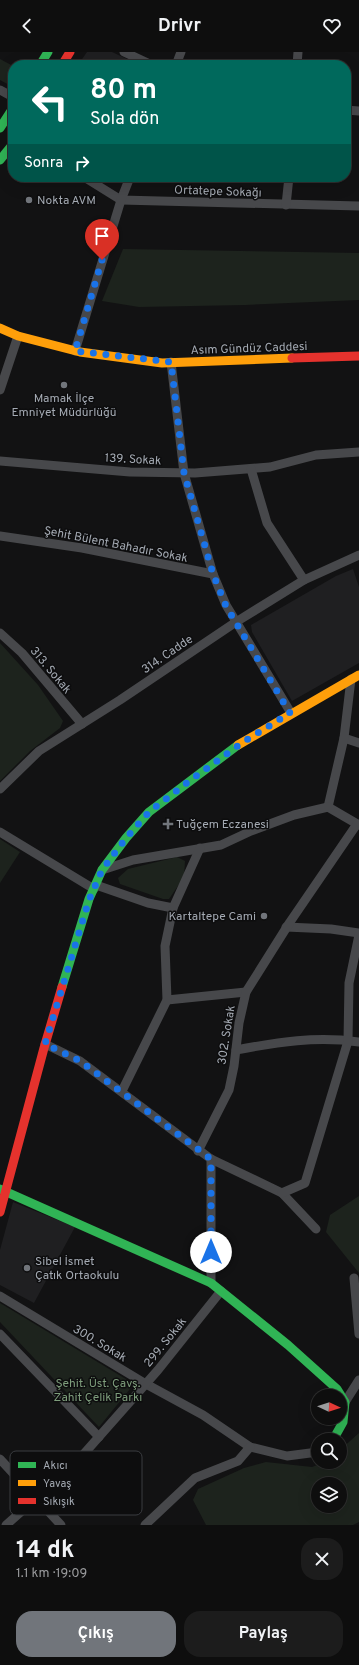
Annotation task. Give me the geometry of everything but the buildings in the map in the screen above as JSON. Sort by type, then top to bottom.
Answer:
[{"type":"street","points":[[124,52],[141,60]]},
{"type":"street","points":[[0,128],[8,116]]},
{"type":"street","points":[[0,160],[8,150]]},
{"type":"street","points":[[92,182],[120,200]]},
{"type":"street","points":[[75,351],[120,200],[128,182]]},
{"type":"street","points":[[286,205],[288,182]]},
{"type":"street","name":"Ortatepe Sokağı","points":[[120,200],[359,206]]},
{"type":"street","name":"Asım Gündüz Caddesi","points":[[0,328],[18,336],[75,351],[171,362],[359,356]]},
{"type":"street","points":[[0,390],[18,336]]},
{"type":"street","points":[[171,362],[184,473],[213,574],[236,622],[290,713]]},
{"type":"street","name":"139. Sokak","points":[[0,461],[130,472],[184,473],[270,467],[316,456],[359,452]]},
{"type":"street","points":[[251,469],[267,522],[304,580]]},
{"type":"street","name":"Şehit Bülent Bahadır Sokak","points":[[0,536],[82,548],[213,574]]},
{"type":"street","name":"314. Cadde","points":[[0,789],[38,751],[82,724],[236,622],[304,580],[359,555]]},
{"type":"street","name":"313. Sokak","points":[[0,633],[22,653],[82,724]]},
{"type":"street","points":[[0,1212],[2,1189],[45,1044],[95,887],[102,870],[126,838],[149,812],[243,742],[290,713],[359,674]]},
{"type":"street","points":[[328,806],[344,738],[351,679]]},
{"type":"street","points":[[344,738],[359,742]]},
{"type":"street","points":[[102,870],[133,860],[221,845],[251,831],[294,815],[328,806],[358,824]]},
{"type":"street","name":"302. Sokak","points":[[198,1151],[229,1090],[239,1023],[246,992],[286,928],[358,824]]},
{"type":"street","points":[[0,832],[95,887],[148,903],[173,908]]},
{"type":"street","points":[[122,1091],[167,1000],[165,946],[173,908],[200,848]]},
{"type":"street","points":[[282,1193],[305,1183],[348,1041],[350,983],[359,934],[331,929],[286,928]]},
{"type":"street","points":[[167,1000],[246,992]]},
{"type":"street","points":[[236,1050],[286,1040],[324,1039],[359,1042]]},
{"type":"street","points":[[45,1044],[80,1061],[122,1091],[198,1151],[211,1159],[282,1193],[316,1229]]},
{"type":"street","points":[[211,1159],[212,1283]]},
{"type":"street","points":[[2,1189],[170,1266],[212,1283],[288,1345],[337,1389]]},
{"type":"street","points":[[354,1278],[359,1334]]},
{"type":"street","name":"299. Sokak","points":[[86,1451],[146,1384],[222,1291]]},
{"type":"street","name":"300. Sokak","points":[[0,1296],[146,1384],[203,1415],[250,1447]]},
{"type":"street","points":[[0,1334],[99,1437]]},
{"type":"street","points":[[347,1399],[359,1380]]},
{"type":"street","points":[[145,1525],[195,1478],[238,1461],[250,1447],[286,1456],[311,1453]]},
{"type":"street","points":[[0,1459],[10,1469]]},
{"type":"street","name":"299. Sokak","points":[[6,1525],[17,1515]]},
{"type":"street","points":[[52,1515],[61,1525]]},
{"type":"shaded area","points":[[87,52],[112,52],[129,60],[81,60]]},
{"type":"shaded area","points":[[353,569],[359,587],[359,663],[292,701],[252,632],[251,625],[336,576]]},
{"type":"shaded area","name":"Sibel İsmet Çatık Ortaokulu","points":[[13,1202],[75,1227],[34,1303],[0,1285],[0,1250]]},
{"type":"green space","points":[[0,59],[8,63],[8,84],[0,80]]},
{"type":"green space","points":[[123,249],[359,253],[359,300],[245,305],[139,307],[102,301]]},
{"type":"green space","points":[[0,643],[38,685],[63,721],[60,728],[30,751],[0,781]]},
{"type":"green space","points":[[0,839],[20,852],[0,883]]},
{"type":"green space","points":[[177,857],[185,861],[184,877],[169,899],[163,899],[120,884],[118,878],[128,869]]},
{"type":"green space","points":[[359,1196],[359,1273],[326,1232],[330,1215]]},
{"type":"green space","name":"Şehit. Üst. Çavş. Zahit Çelik Parkı","points":[[0,1303],[134,1384],[99,1427],[0,1322]]},
{"type":"green space","points":[[359,1433],[359,1522],[353,1525],[206,1525],[193,1500],[198,1489],[244,1468],[266,1462],[311,1467],[311,1469],[347,1469],[347,1444]]},
{"type":"traffic: fast","points":[[43,60],[48,52]]},
{"type":"traffic: fast","points":[[0,128],[8,116]]},
{"type":"traffic: fast","points":[[0,160],[8,150]]},
{"type":"traffic: fast","points":[[62,987],[89,899],[102,870],[126,838],[149,812],[238,745]]},
{"type":"traffic: fast","points":[[0,1189],[211,1283],[288,1345],[337,1389],[345,1402],[343,1422],[337,1433]]},
{"type":"traffic: slow","points":[[0,328],[18,336],[80,352],[162,363],[292,358]]},
{"type":"traffic: slow","points":[[238,745],[359,675]]},
{"type":"traffic: jam","points":[[65,60],[70,52]]},
{"type":"traffic: jam","points":[[292,358],[359,356]]},
{"type":"traffic: jam","points":[[0,1212],[62,987]]},
{"type":"place","name":"Nokta AVM","points":[[29,200]]},
{"type":"place","name":"Mamak İlçe Emniyet Müdürlüğü","points":[[64,385]]},
{"type":"place","name":"Tuğçem Eczanesi","points":[[168,824]]},
{"type":"place","name":"Kartaltepe Cami","points":[[264,916]]},
{"type":"place","name":"Sibel İsmet Çatık Ortaokulu","points":[[27,1268]]},
{"type":"route","points":[[102,260],[75,351],[171,362],[184,473],[213,574],[226,606],[290,713],[243,742],[149,812],[126,838],[102,870],[89,900],[45,1044],[80,1061],[122,1091],[198,1151],[211,1159],[211,1252]]}]
